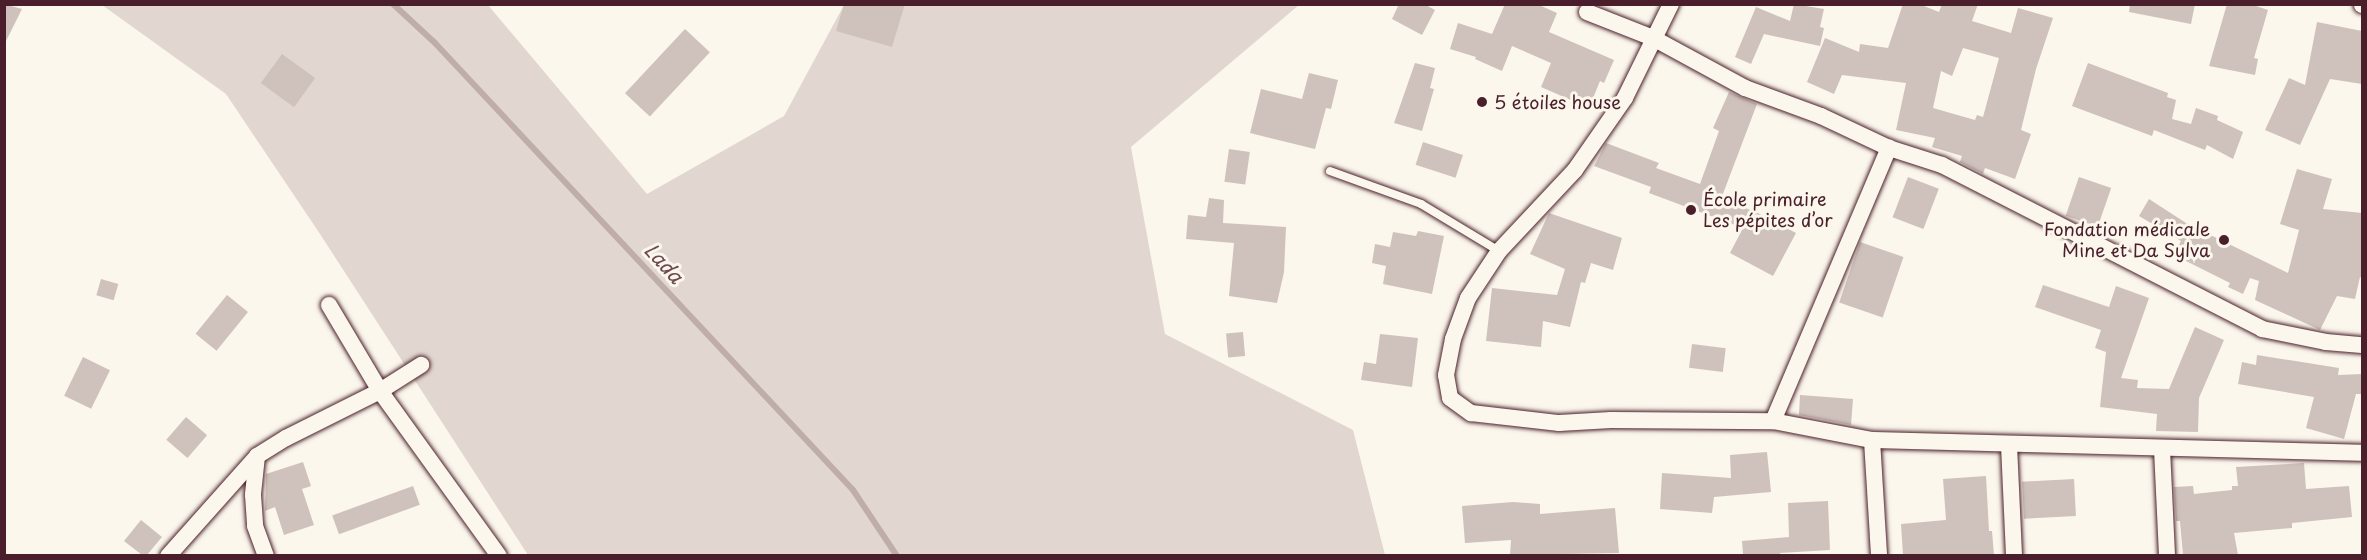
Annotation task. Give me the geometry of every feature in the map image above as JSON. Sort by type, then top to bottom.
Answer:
[{"type":"street","points":[[1671,4],[1625,98],[1575,170],[1499,251],[1468,298],[1453,339],[1446,375],[1450,398],[1472,413],[1559,423],[1611,420],[1773,421],[1872,440],[2362,453]]},
{"type":"street","points":[[1587,12],[1653,38],[1745,88],[1821,116],[1889,148],[1942,165],[2262,329],[2326,342],[2362,345]]},
{"type":"street","points":[[1773,421],[1889,148]]},
{"type":"street","points":[[329,305],[380,391],[499,555]]},
{"type":"street","points":[[168,555],[257,456],[286,438],[380,391],[421,365]]},
{"type":"street","points":[[1872,440],[1880,555]]},
{"type":"street","points":[[2009,445],[2014,555]]},
{"type":"street","points":[[2162,448],[2167,555]]},
{"type":"street","points":[[257,456],[253,495],[255,526],[266,555]]},
{"type":"lane","points":[[1330,171],[1421,204],[1499,251]]},
{"type":"shaded area","points":[[102,5],[488,5],[647,194],[784,116],[844,5],[1299,5],[1131,147],[1165,334],[1353,430],[1385,555],[528,555],[320,234],[226,94]]},
{"type":"building","points":[[4,4],[22,9],[4,45]]},
{"type":"building","points":[[844,4],[905,4],[892,47],[836,31]]},
{"type":"building","points":[[1399,4],[1424,4],[1435,10],[1422,35],[1392,19]]},
{"type":"building","points":[[1505,4],[1537,4],[1557,13],[1549,32],[1614,60],[1604,83],[1600,81],[1589,108],[1541,87],[1551,63],[1512,46],[1502,71],[1475,59],[1476,57],[1450,49],[1458,23],[1492,34]]},
{"type":"building","points":[[1794,4],[1824,9],[1820,27],[1824,28],[1820,46],[1764,34],[1751,64],[1735,57],[1756,7],[1790,21]]},
{"type":"building","points":[[1903,4],[1919,4],[1939,12],[1942,4],[1978,4],[1972,21],[2011,33],[2018,8],[2053,18],[2036,69],[2021,130],[2031,134],[2015,179],[1985,168],[1983,174],[1960,162],[1962,156],[1932,147],[1935,138],[1896,130],[1906,83],[1842,75],[1834,94],[1807,82],[1825,38],[1859,52],[1860,44],[1888,48]],"holes":[[[1963,48],[1999,58],[1983,117],[1977,115],[1975,120],[1933,108],[1941,71],[1952,76]]]},
{"type":"building","points":[[2130,4],[2195,4],[2191,24],[2129,12]]},
{"type":"building","points":[[2227,4],[2250,4],[2268,10],[2254,58],[2258,59],[2255,75],[2209,66]]},
{"type":"building","points":[[2317,22],[2362,31],[2362,84],[2330,79],[2300,145],[2265,130],[2289,78],[2305,85]]},
{"type":"building","points":[[685,29],[710,52],[650,117],[625,93]]},
{"type":"building","points":[[282,54],[315,78],[294,107],[261,83]]},
{"type":"building","points":[[1415,63],[1435,68],[1430,88],[1434,89],[1422,131],[1394,123]]},
{"type":"building","points":[[2088,63],[2168,93],[2167,97],[2176,100],[2172,119],[2191,124],[2196,108],[2218,116],[2217,120],[2243,132],[2233,159],[2207,145],[2205,150],[2154,130],[2152,136],[2072,106]]},
{"type":"building","points":[[1309,73],[1338,80],[1331,109],[1326,108],[1315,149],[1250,133],[1261,89],[1302,99]]},
{"type":"building","points":[[1729,92],[1757,104],[1721,199],[1756,212],[1796,233],[1773,276],[1730,253],[1743,228],[1649,193],[1651,187],[1594,166],[1606,143],[1659,163],[1656,168],[1700,184],[1719,131],[1713,128]]},
{"type":"building","points":[[1423,142],[1463,155],[1456,178],[1416,165]]},
{"type":"building","points":[[1229,149],[1250,152],[1245,185],[1224,182]]},
{"type":"building","points":[[2297,169],[2332,179],[2323,209],[2362,213],[2362,278],[2360,277],[2355,299],[2337,296],[2320,330],[2255,300],[2259,281],[2250,278],[2243,294],[2228,287],[2230,283],[2174,255],[2181,241],[2139,216],[2149,199],[2186,223],[2288,273],[2299,230],[2280,224]]},
{"type":"building","points":[[1908,177],[1939,189],[1923,229],[1893,217]]},
{"type":"building","points":[[2079,177],[2111,188],[2098,227],[2066,216]]},
{"type":"building","points":[[1209,198],[1224,200],[1223,223],[1286,227],[1284,272],[1277,303],[1229,296],[1234,243],[1186,239],[1188,215],[1206,217]]},
{"type":"building","points":[[1549,213],[1622,238],[1613,270],[1591,263],[1585,283],[1581,282],[1570,327],[1543,321],[1541,347],[1486,341],[1492,288],[1557,295],[1565,269],[1530,254]]},
{"type":"building","points":[[1418,231],[1444,236],[1432,294],[1383,284],[1386,266],[1372,263],[1375,244],[1390,247],[1393,232],[1416,236]]},
{"type":"building","points":[[1860,242],[1903,257],[1883,317],[1839,303]]},
{"type":"building","points":[[101,279],[118,284],[114,300],[96,295]]},
{"type":"building","points":[[2043,285],[2109,307],[2116,286],[2149,298],[2121,378],[2138,380],[2137,388],[2169,389],[2195,327],[2224,340],[2199,398],[2198,432],[2156,431],[2157,414],[2100,407],[2106,352],[2095,348],[2101,330],[2035,307]]},
{"type":"building","points":[[227,295],[248,312],[217,351],[196,334]]},
{"type":"building","points":[[1243,332],[1245,356],[1228,357],[1226,333]]},
{"type":"building","points":[[1380,334],[1418,338],[1412,387],[1361,380],[1364,362],[1376,364]]},
{"type":"building","points":[[1692,344],[1726,348],[1723,372],[1689,368]]},
{"type":"building","points":[[2257,355],[2339,368],[2338,375],[2362,374],[2362,394],[2356,394],[2344,439],[2306,428],[2314,397],[2238,384],[2242,362],[2256,365]]},
{"type":"building","points":[[83,357],[110,370],[91,409],[64,396]]},
{"type":"building","points":[[1800,395],[1853,399],[1851,425],[1799,415]]},
{"type":"building","points":[[186,417],[207,435],[187,458],[166,440]]},
{"type":"building","points":[[1767,452],[1771,492],[1714,497],[1712,513],[1660,509],[1662,473],[1731,478],[1730,455]]},
{"type":"building","points":[[303,462],[311,486],[302,489],[314,525],[284,535],[275,507],[265,511],[266,474]]},
{"type":"building","points":[[2304,463],[2306,489],[2349,486],[2352,517],[2292,523],[2292,528],[2234,533],[2238,555],[2183,555],[2180,521],[2176,521],[2174,487],[2193,486],[2194,494],[2232,490],[2232,486],[2238,486],[2236,467]]},
{"type":"building","points":[[1986,476],[1989,531],[1992,531],[1994,555],[1903,555],[1901,524],[1946,520],[1943,479]]},
{"type":"building","points":[[2074,479],[2076,516],[2024,519],[2022,482]]},
{"type":"building","points":[[413,486],[420,505],[339,534],[332,515]]},
{"type":"building","points":[[1828,501],[1830,550],[1780,553],[1780,555],[1743,554],[1742,541],[1789,537],[1788,503]]},
{"type":"building","points":[[1513,502],[1540,504],[1540,514],[1615,508],[1619,553],[1510,555],[1511,540],[1465,543],[1462,506]]},
{"type":"building","points":[[141,520],[162,537],[147,555],[142,555],[124,541]]},
{"type":"waterway","name":"Lada","points":[[393,4],[435,43],[853,490],[897,556]]},
{"type":"place","name":"5 étoiles house","points":[[1482,102]]},
{"type":"place","name":"École primaire Les pépites d’or","points":[[1691,210]]},
{"type":"place","name":"Fondation médicale Mine et Da Sylva","points":[[2224,240]]}]
